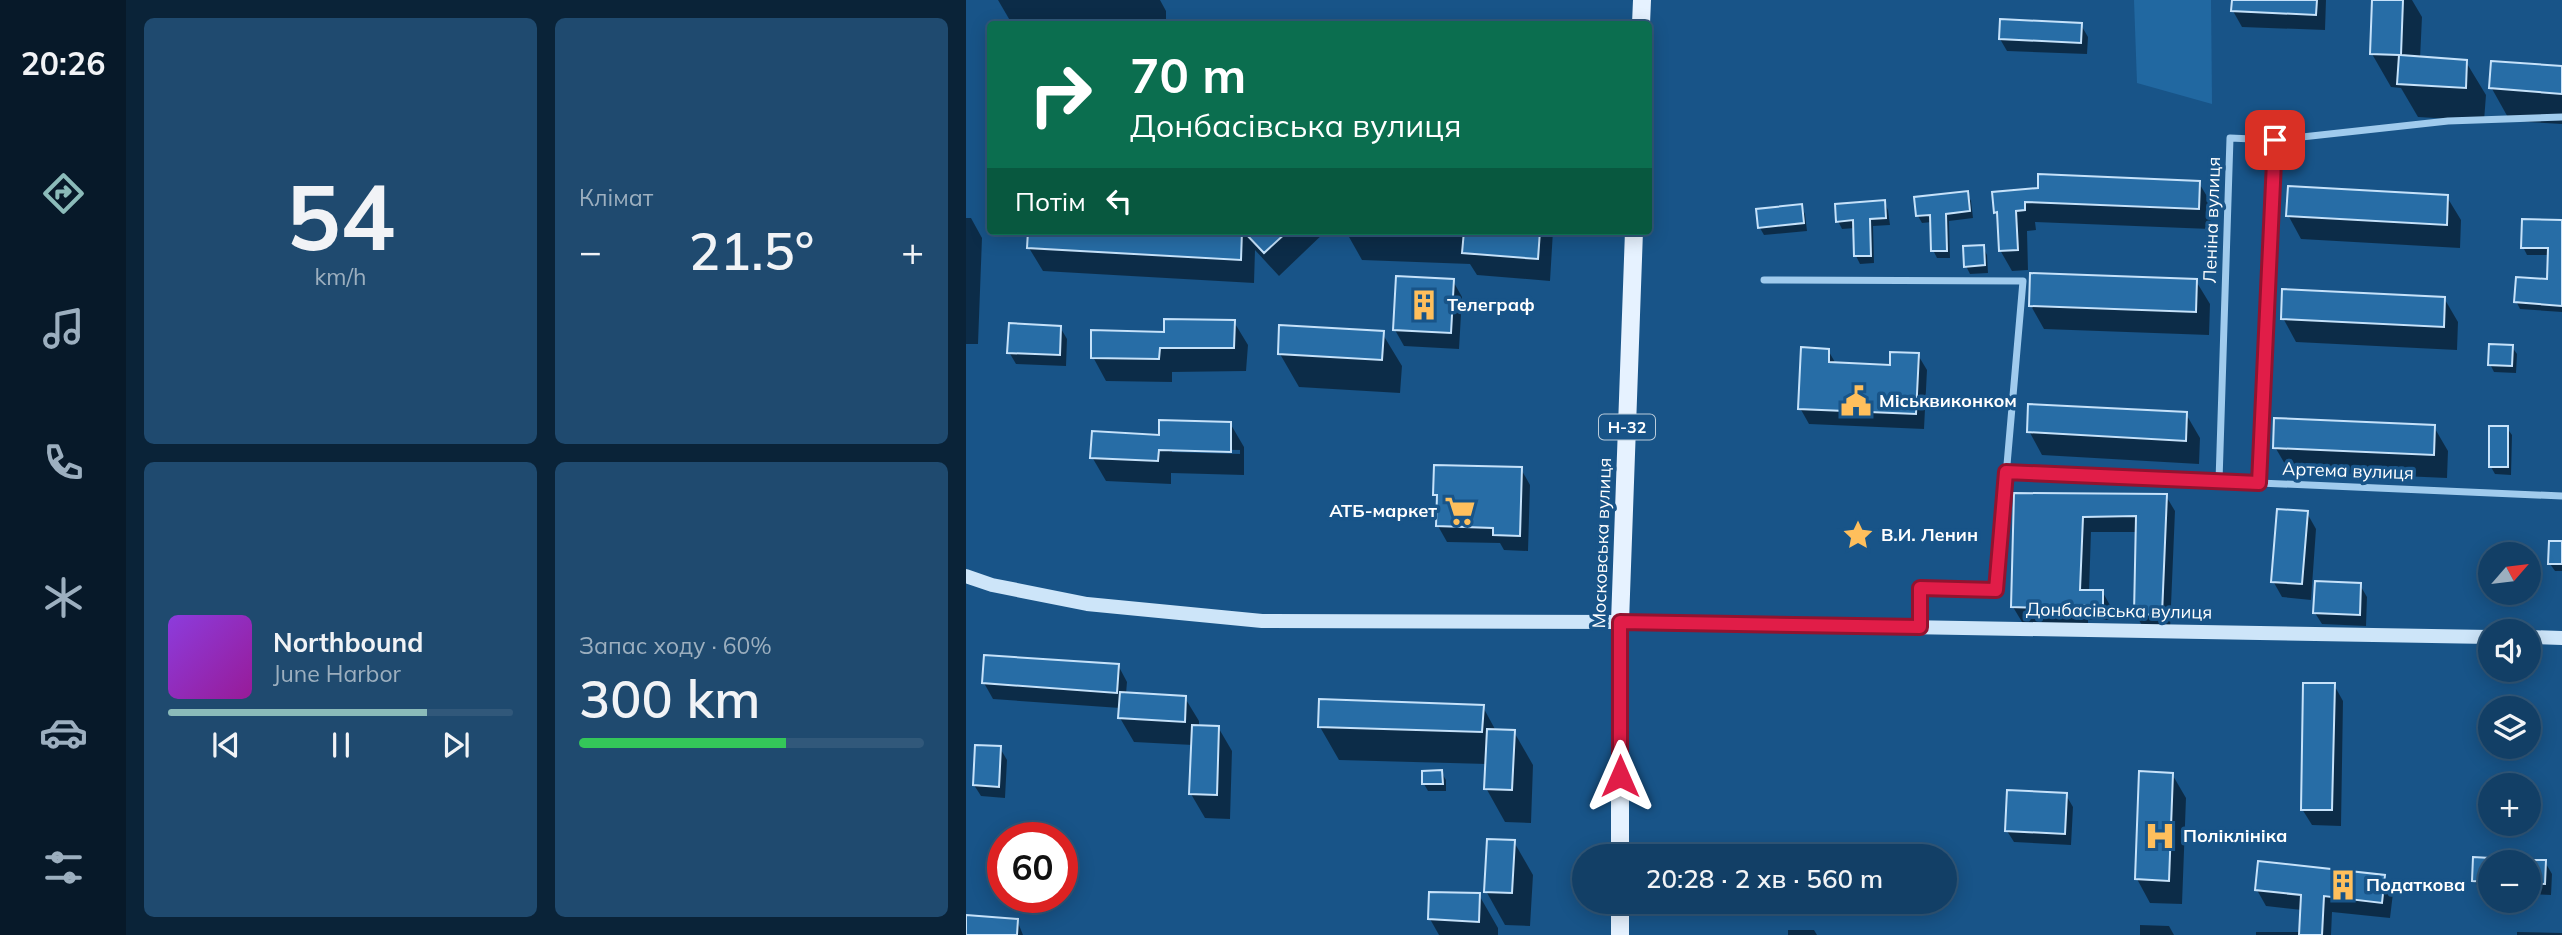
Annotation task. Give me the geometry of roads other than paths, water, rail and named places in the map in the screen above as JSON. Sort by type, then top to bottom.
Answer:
[{"type":"main road","points":[[1641,21],[1642,0]]},
{"type":"main road","name":"Московська вулиця","points":[[1620,844],[1620,622],[1634,235]]},
{"type":"main road","points":[[1620,914],[1620,935]]},
{"type":"street","points":[[2259,483],[2275,140],[2448,121],[2562,117]]},
{"type":"street","name":"Леніна вулиця","points":[[2218,481],[2230,138],[2275,140]]},
{"type":"street","points":[[1765,280],[2023,281],[1996,590],[1920,588],[1920,627]]},
{"type":"street","name":"Артема вулиця","points":[[2006,472],[2562,496]]},
{"type":"street","name":"Донбасівська вулиця","points":[[966,576],[992,585],[1087,604],[1262,621],[1620,622],[2478,636]]},
{"type":"street","points":[[2541,637],[2562,638]]},
{"type":"place","name":"Телеграф","points":[[1424,305]]},
{"type":"place","name":"Міськвиконком","points":[[1856,401]]},
{"type":"place","name":"АТБ-маркет","points":[[1460,511]]},
{"type":"place","name":"В.И. Ленин","points":[[1858,535]]},
{"type":"place","name":"Поліклініка","points":[[2160,836]]},
{"type":"place","name":"Податкова","points":[[2343,885]]}]
